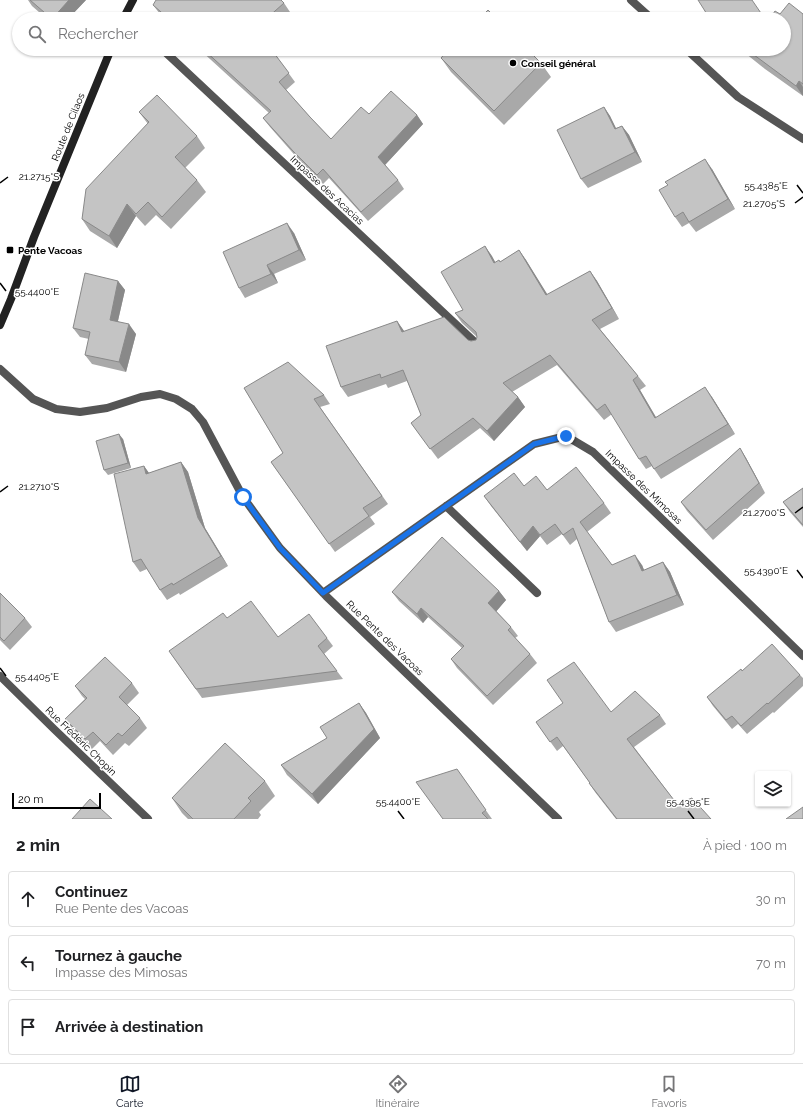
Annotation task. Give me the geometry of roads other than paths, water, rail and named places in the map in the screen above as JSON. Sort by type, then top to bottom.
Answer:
[{"type":"main road","points":[[128,12],[133,0]]},
{"type":"main road","name":"Route de Cilaos","points":[[0,325],[34,237],[108,56]]},
{"type":"street","points":[[631,0],[644,12]]},
{"type":"street","name":"Impasse des Acacias","points":[[169,56],[479,346]]},
{"type":"street","points":[[694,56],[738,97],[803,139]]},
{"type":"street","name":"Rue Pente des Vacoas","points":[[0,368],[33,399],[56,409],[80,412],[107,408],[141,397],[160,394],[176,399],[192,409],[203,422],[243,497],[280,548],[323,593],[558,819]]},
{"type":"street","name":"Impasse des Mimosas","points":[[323,593],[534,444],[566,436],[594,452],[803,656]]},
{"type":"street","points":[[446,506],[538,593]]},
{"type":"street","name":"Rue Frédéric Chopin","points":[[0,676],[148,819]]},
{"type":"place","name":"Conseil général","points":[[513,63]]},
{"type":"place","name":"Pente Vacoas","points":[[10,250]]}]
